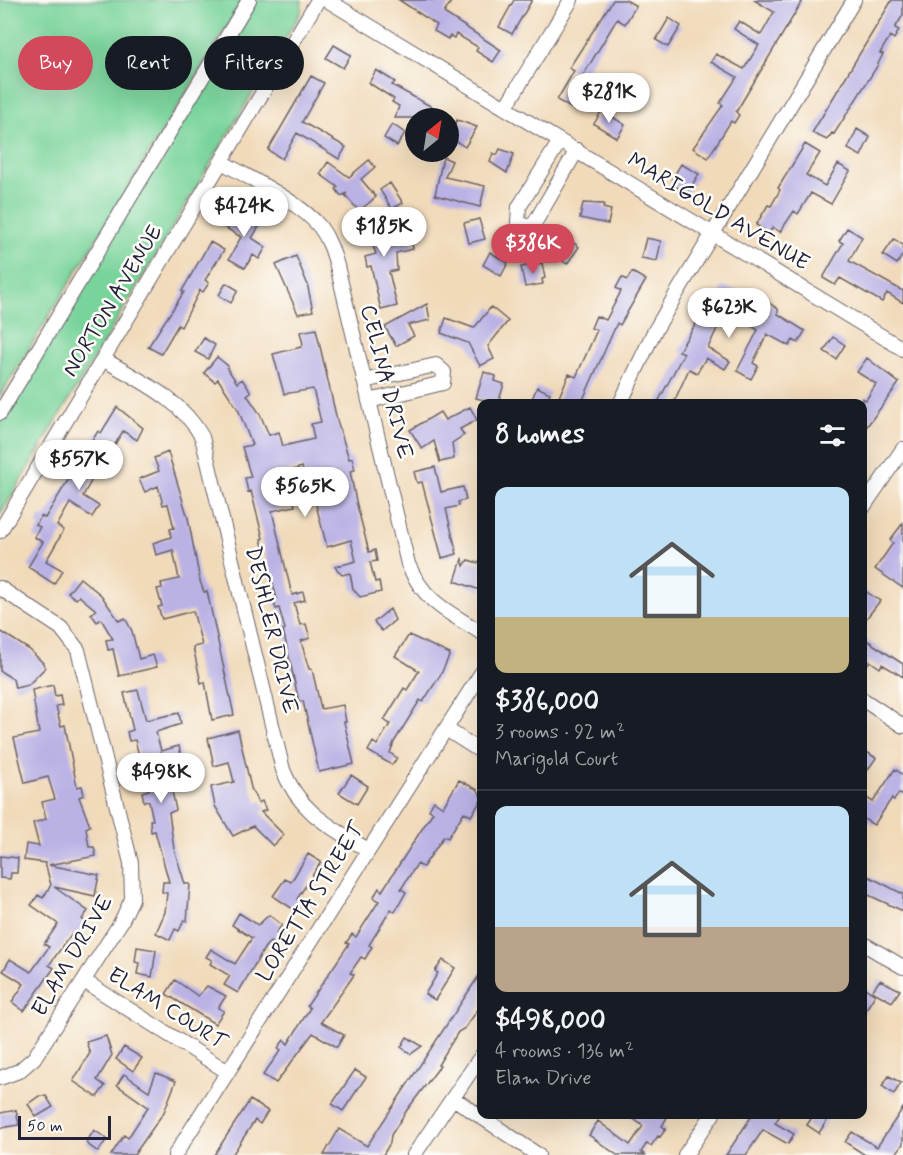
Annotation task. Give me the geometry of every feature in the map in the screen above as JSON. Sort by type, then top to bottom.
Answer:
[{"type":"street","name":"NORTON AVENUE","points":[[0,413],[249,0]]},
{"type":"street","name":"NORTON AVENUE","points":[[0,531],[318,0]]},
{"type":"street","name":"MARIGOLD AVENUE","points":[[327,0],[903,349]]},
{"type":"street","points":[[505,108],[571,0]]},
{"type":"street","points":[[622,399],[653,334],[854,0]]},
{"type":"street","points":[[560,141],[519,207],[518,222],[527,227],[534,224],[577,150]]},
{"type":"street","name":"CELINA DRIVE","points":[[222,162],[299,209],[317,224],[327,238],[337,266],[408,564],[417,585],[437,605],[477,630]]},
{"type":"street","name":"DESHLER DRIVE","points":[[103,359],[175,403],[193,420],[202,437],[283,770],[291,790],[305,808],[368,850]]},
{"type":"street","points":[[364,381],[425,366],[436,365],[444,372],[443,383],[369,401]]},
{"type":"street","points":[[867,502],[903,449]]},
{"type":"street","name":"ELAM DRIVE","points":[[0,588],[61,628],[78,650],[131,863],[133,891],[128,909],[34,1058],[19,1071],[0,1078]]},
{"type":"street","name":"LORETTA STREET","points":[[175,1155],[477,680]]},
{"type":"street","points":[[867,702],[903,726]]},
{"type":"street","points":[[446,729],[477,749]]},
{"type":"street","points":[[867,947],[903,967]]},
{"type":"street","name":"ELAM COURT","points":[[84,981],[228,1072]]},
{"type":"street","points":[[414,1155],[477,1062]]},
{"type":"street","points":[[453,1098],[477,1114]]},
{"type":"street","points":[[484,1119],[538,1155]]},
{"type":"street","points":[[686,1155],[710,1119]]},
{"type":"green space","points":[[0,0],[243,0],[221,36],[204,36],[204,64],[192,83],[192,36],[105,36],[105,90],[188,90],[0,396]]},
{"type":"green space","points":[[256,0],[302,0],[301,12],[287,36],[234,36]]},
{"type":"green space","points":[[204,85],[204,90],[254,90],[0,515],[0,419]]},
{"type":"building","points":[[399,0],[452,0],[444,13],[501,50],[493,62],[476,51],[478,47],[456,34],[454,38],[450,36],[448,39],[434,31],[437,25]]},
{"type":"building","points":[[514,0],[532,0],[512,34],[499,27]]},
{"type":"building","points":[[613,0],[626,0],[636,6],[625,24],[617,19],[573,92],[584,98],[576,111],[557,100],[574,71],[569,68]]},
{"type":"building","points":[[754,0],[803,0],[736,112],[739,115],[734,123],[731,121],[708,158],[693,148],[723,105],[720,103],[737,77],[711,62],[716,54],[744,69],[759,45],[734,29],[739,21],[761,35],[774,12]]},
{"type":"building","points":[[892,0],[903,0],[903,15],[895,28],[899,30],[894,39],[890,36],[880,53],[883,54],[876,68],[834,134],[832,133],[827,140],[812,133]]},
{"type":"building","points":[[669,18],[681,26],[668,47],[656,40]]},
{"type":"building","points":[[334,45],[351,55],[343,68],[326,58]]},
{"type":"building","points":[[376,70],[395,82],[392,85],[434,108],[405,108],[405,118],[395,118],[399,106],[392,102],[394,99],[369,83]]},
{"type":"building","points":[[311,76],[324,83],[302,122],[346,147],[339,159],[297,133],[282,159],[268,150]]},
{"type":"building","points":[[602,110],[625,125],[617,138],[594,124]]},
{"type":"building","points":[[459,121],[477,127],[465,147],[459,143]]},
{"type":"building","points":[[392,124],[405,133],[397,146],[384,138]]},
{"type":"building","points":[[857,129],[870,137],[861,156],[848,149]]},
{"type":"building","points":[[805,144],[820,153],[806,175],[825,186],[838,164],[850,171],[831,204],[811,193],[798,214],[794,211],[780,232],[773,227],[769,233],[756,225],[768,205],[771,206],[780,190],[778,188]]},
{"type":"building","points":[[500,149],[514,154],[507,173],[490,162],[493,153],[497,155]]},
{"type":"building","points":[[369,160],[375,167],[361,179],[376,197],[359,211],[345,195],[347,193],[341,196],[336,189],[338,187],[320,174],[328,162],[349,177]]},
{"type":"building","points":[[442,162],[452,162],[445,177],[485,186],[480,207],[435,195]]},
{"type":"building","points":[[681,164],[699,174],[687,193],[673,185],[676,181],[672,179]]},
{"type":"building","points":[[390,183],[403,203],[392,209],[380,190]]},
{"type":"building","points":[[583,203],[604,204],[603,208],[611,210],[608,224],[580,218]]},
{"type":"building","points":[[234,209],[243,214],[245,210],[255,216],[252,220],[260,225],[252,238],[266,247],[259,259],[253,255],[245,268],[229,259],[241,237],[224,227]]},
{"type":"building","points":[[385,215],[394,240],[411,237],[413,249],[396,253],[397,270],[389,272],[397,306],[381,310],[371,266],[367,267],[365,257],[376,254],[368,232],[364,233],[361,223]]},
{"type":"building","points":[[479,219],[485,239],[469,243],[464,223]]},
{"type":"building","points":[[847,228],[862,237],[849,261],[903,291],[903,303],[887,293],[882,302],[840,278],[835,285],[823,278],[843,243],[839,241]]},
{"type":"building","points":[[566,237],[579,247],[567,264],[555,256]]},
{"type":"building","points":[[646,238],[661,241],[657,261],[641,258]]},
{"type":"building","points":[[894,239],[903,245],[903,254],[897,264],[883,255]]},
{"type":"building","points":[[210,242],[224,250],[205,280],[209,283],[203,292],[200,290],[181,327],[178,325],[161,354],[148,347],[184,292],[182,291]]},
{"type":"building","points":[[490,252],[508,263],[501,276],[483,265]]},
{"type":"building","points":[[296,256],[307,283],[313,311],[298,314],[276,265]]},
{"type":"building","points":[[542,263],[545,278],[542,279],[543,284],[525,287],[521,267]]},
{"type":"building","points":[[632,272],[646,280],[620,325],[617,323],[583,399],[558,399],[569,374],[576,377],[597,330],[591,328],[596,316],[606,320],[621,291],[616,288],[622,277],[627,280]]},
{"type":"building","points":[[226,283],[238,290],[231,303],[219,295]]},
{"type":"building","points":[[722,286],[742,292],[741,295],[767,307],[769,303],[778,309],[778,314],[805,331],[798,343],[793,340],[789,346],[767,334],[753,363],[758,366],[751,379],[737,371],[758,330],[745,322],[753,310],[729,303],[708,348],[730,361],[725,369],[706,358],[697,373],[689,369],[675,399],[660,399],[684,353],[679,351],[698,320],[705,311],[713,315]]},
{"type":"building","points":[[427,304],[430,320],[408,325],[414,336],[396,346],[385,327]]},
{"type":"building","points":[[491,307],[508,321],[488,346],[494,359],[480,366],[468,343],[441,333],[446,318],[474,328]]},
{"type":"building","points":[[316,329],[337,420],[349,459],[352,458],[355,470],[350,471],[369,552],[375,550],[377,561],[370,562],[375,582],[379,581],[381,592],[360,597],[353,589],[350,573],[342,575],[335,567],[356,561],[351,540],[327,547],[311,486],[307,487],[302,467],[271,477],[275,496],[292,492],[295,506],[272,511],[292,595],[303,592],[305,600],[294,603],[300,625],[306,624],[310,638],[301,641],[309,669],[312,669],[321,709],[343,705],[346,722],[344,722],[354,764],[319,772],[303,701],[299,702],[283,630],[285,629],[279,608],[276,609],[273,600],[277,599],[261,539],[263,538],[251,491],[248,492],[245,478],[251,477],[242,447],[252,445],[238,409],[218,379],[215,382],[204,373],[217,357],[228,366],[227,368],[237,383],[242,379],[251,392],[247,395],[260,414],[269,435],[279,432],[283,446],[314,439],[311,424],[321,422],[313,389],[284,394],[273,354],[301,347],[303,344],[300,332]]},
{"type":"building","points":[[833,337],[845,345],[836,359],[824,351]]},
{"type":"building","points":[[204,338],[215,345],[208,359],[195,352]]},
{"type":"building","points":[[867,358],[899,383],[867,426],[867,399],[876,384],[857,372]]},
{"type":"building","points":[[484,372],[496,376],[495,381],[504,384],[500,399],[476,398]]},
{"type":"building","points":[[537,387],[550,393],[547,399],[532,399]]},
{"type":"building","points":[[117,407],[143,428],[137,440],[123,431],[111,451],[108,450],[83,496],[99,506],[92,517],[70,503],[57,526],[64,530],[46,561],[62,570],[54,584],[28,567],[43,542],[34,537],[40,527],[36,525],[41,516],[45,518],[98,431],[101,433]]},
{"type":"building","points":[[470,407],[477,420],[460,429],[464,435],[452,443],[454,459],[440,462],[434,441],[422,449],[410,430],[440,412],[445,420]]},
{"type":"building","points":[[168,452],[188,518],[200,581],[204,592],[207,591],[234,715],[212,720],[205,682],[201,683],[193,647],[202,645],[193,611],[162,619],[158,607],[162,606],[157,589],[162,588],[161,583],[179,579],[173,550],[156,555],[153,543],[171,537],[170,529],[174,528],[168,504],[163,505],[158,486],[145,492],[139,479],[159,471],[154,458]]},
{"type":"building","points":[[435,467],[441,492],[463,487],[466,500],[458,502],[459,506],[446,509],[457,554],[442,558],[422,482],[417,483],[414,472]]},
{"type":"building","points":[[903,523],[903,588],[875,569],[893,543],[890,540]]},
{"type":"building","points":[[462,559],[464,566],[468,560],[477,563],[477,589],[455,581]]},
{"type":"building","points":[[80,578],[101,595],[119,621],[125,618],[132,631],[139,659],[153,655],[157,667],[119,676],[113,649],[108,650],[106,640],[113,639],[101,619],[97,622],[91,614],[96,610],[79,596],[76,599],[68,593]]},
{"type":"building","points":[[867,592],[880,601],[867,618]]},
{"type":"building","points":[[390,609],[395,620],[382,631],[374,622]]},
{"type":"building","points":[[0,631],[30,650],[43,663],[45,668],[28,685],[15,688],[13,679],[0,671]]},
{"type":"building","points":[[409,635],[450,654],[441,674],[423,702],[420,700],[394,742],[390,753],[397,758],[392,765],[368,751],[373,742],[377,745],[390,724],[384,720],[404,688],[407,690],[419,671],[395,656]]},
{"type":"building","points":[[867,640],[903,664],[903,677],[882,664],[880,668],[870,661],[867,665]]},
{"type":"building","points":[[53,685],[55,696],[60,695],[62,705],[56,706],[61,726],[65,725],[77,787],[82,786],[84,795],[79,797],[90,826],[86,828],[89,847],[94,847],[96,856],[49,865],[99,875],[95,896],[54,887],[88,911],[82,919],[87,923],[77,937],[72,933],[49,965],[54,968],[24,1011],[12,1002],[24,984],[3,971],[10,959],[31,972],[49,947],[44,944],[58,924],[31,905],[38,895],[43,898],[51,885],[45,863],[24,860],[26,844],[39,846],[33,823],[46,819],[42,802],[55,799],[48,777],[25,783],[14,738],[39,733],[32,690]]},
{"type":"building","points":[[138,690],[146,720],[179,713],[181,724],[156,732],[161,751],[179,746],[185,772],[169,777],[176,810],[169,813],[174,849],[185,884],[190,884],[187,921],[184,920],[179,931],[175,929],[170,940],[156,933],[165,912],[167,893],[162,892],[163,882],[169,882],[155,831],[151,832],[150,820],[153,820],[149,801],[144,802],[142,792],[149,790],[144,769],[139,770],[137,761],[140,760],[135,740],[129,741],[127,732],[133,730],[124,693]]},
{"type":"building","points":[[238,730],[251,788],[258,803],[262,801],[266,810],[261,812],[284,835],[273,846],[253,826],[233,836],[215,806],[211,787],[234,782],[229,762],[214,766],[208,738]]},
{"type":"building","points":[[867,752],[876,758],[867,771]]},
{"type":"building","points":[[895,769],[903,775],[903,796],[899,793],[894,800],[892,798],[874,825],[867,821],[867,798],[873,802]]},
{"type":"building","points":[[351,775],[368,786],[357,804],[339,793]]},
{"type":"building","points":[[459,780],[477,789],[477,807],[471,816],[464,812],[448,838],[444,836],[423,867],[417,864],[401,889],[406,892],[395,912],[391,909],[369,945],[372,947],[365,959],[361,957],[350,973],[354,975],[321,1022],[344,1035],[337,1047],[313,1033],[276,1083],[263,1075],[281,1050],[278,1048],[284,1040],[288,1044],[310,1008],[307,1006],[349,944],[346,943],[352,934],[356,937],[379,901],[373,898],[379,888],[382,891],[433,812],[429,810],[434,801],[443,807]]},
{"type":"building","points":[[308,854],[321,862],[297,899],[301,902],[296,911],[273,896],[285,879],[291,882]]},
{"type":"building","points":[[0,856],[18,858],[17,873],[11,873],[10,879],[0,878]]},
{"type":"building","points":[[867,877],[903,894],[903,911],[867,894]]},
{"type":"building","points":[[239,913],[258,925],[269,915],[282,925],[276,933],[281,936],[274,945],[270,942],[265,947],[238,993],[224,985],[230,976],[210,964],[212,960],[206,957],[211,949],[235,964],[252,938],[232,925]]},
{"type":"building","points":[[137,947],[156,950],[152,977],[137,974],[139,963],[135,962]]},
{"type":"building","points":[[443,960],[455,968],[435,1000],[425,994],[438,973],[435,971]]},
{"type":"building","points":[[477,979],[477,1011],[465,1028],[458,1032],[438,1065],[440,1066],[407,1110],[391,1135],[390,1143],[383,1155],[324,1155],[339,1129],[367,1146]]},
{"type":"building","points":[[175,980],[198,996],[207,986],[226,996],[218,1008],[224,1011],[215,1024],[166,994]]},
{"type":"building","points":[[880,980],[900,990],[892,1002],[872,991]]},
{"type":"building","points":[[867,989],[875,995],[867,1008]]},
{"type":"building","points":[[106,1036],[112,1055],[97,1080],[105,1086],[97,1097],[73,1081],[90,1053],[86,1042]]},
{"type":"building","points":[[407,1037],[422,1046],[411,1054],[401,1047]]},
{"type":"building","points":[[124,1047],[142,1058],[133,1071],[116,1059]]},
{"type":"building","points":[[355,1070],[366,1077],[343,1111],[332,1104]]},
{"type":"building","points":[[156,1073],[176,1081],[164,1112],[134,1155],[111,1155],[124,1135],[128,1138],[148,1107],[117,1085],[124,1074],[149,1091]]},
{"type":"building","points":[[889,1076],[901,1083],[894,1094],[882,1086]]},
{"type":"building","points":[[39,1096],[46,1096],[53,1107],[36,1117],[28,1104]]},
{"type":"building","points":[[250,1100],[268,1111],[260,1124],[255,1120],[232,1155],[214,1155]]},
{"type":"building","points":[[903,1108],[903,1144],[895,1155],[865,1155],[845,1142],[852,1132],[877,1147]]},
{"type":"building","points":[[16,1110],[19,1125],[0,1128],[0,1113]]},
{"type":"building","points":[[634,1119],[666,1119],[662,1126],[666,1129],[651,1146],[647,1143],[641,1152],[645,1155],[617,1155],[589,1135],[598,1121],[630,1145],[643,1126]]},
{"type":"building","points":[[750,1119],[778,1119],[775,1123],[794,1134],[788,1144],[763,1130],[746,1155],[726,1155]]},
{"type":"building","points":[[811,1119],[828,1119],[819,1133],[807,1125]]},
{"type":"building","points":[[94,1130],[107,1139],[98,1152],[86,1143]]}]
